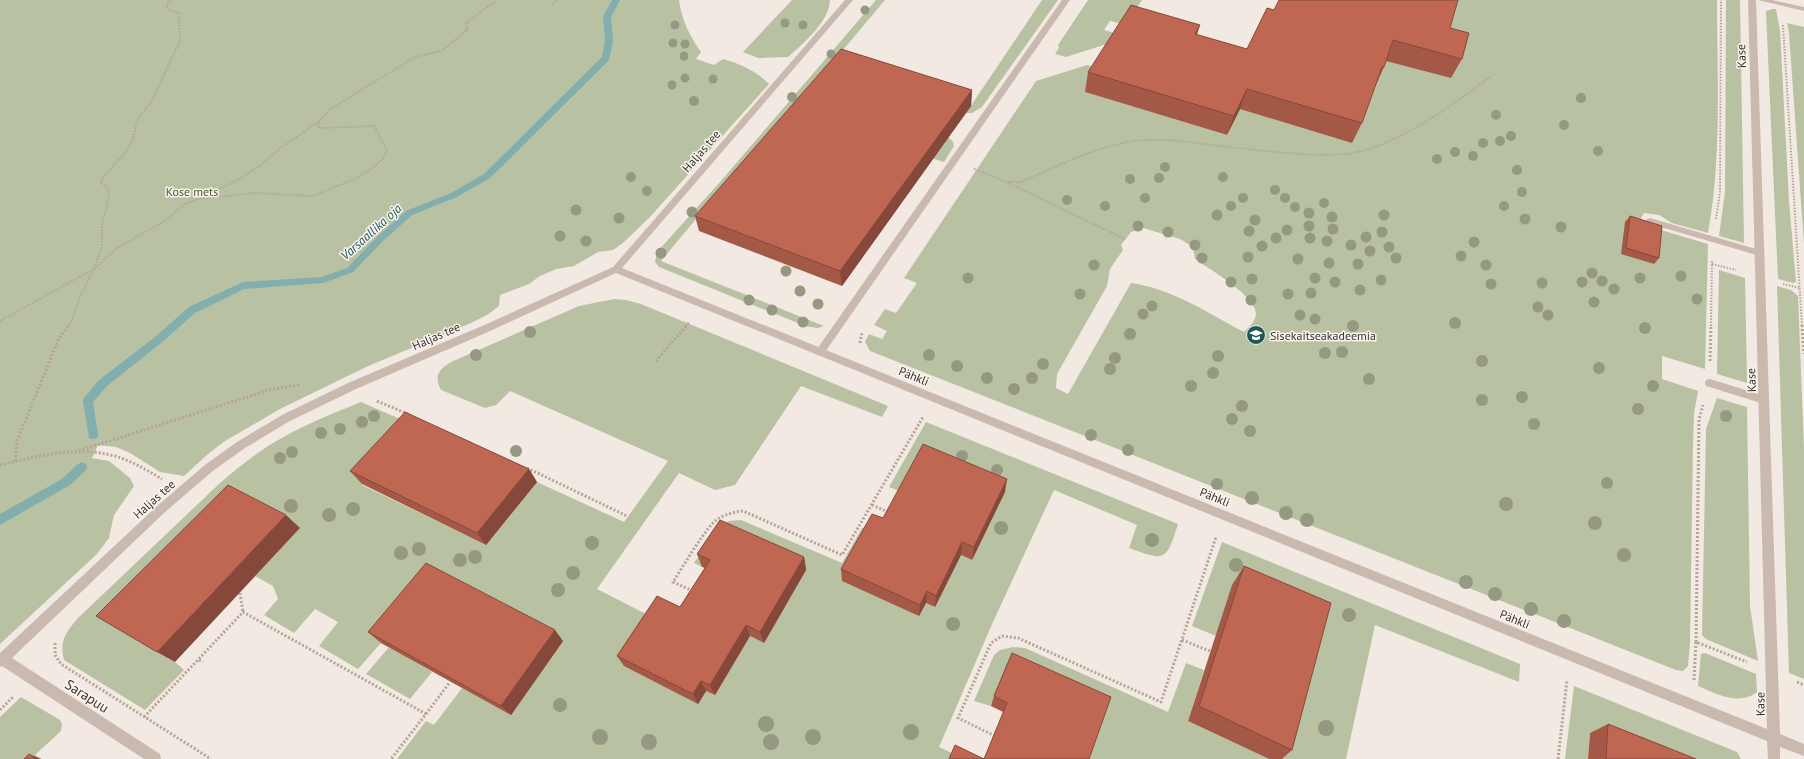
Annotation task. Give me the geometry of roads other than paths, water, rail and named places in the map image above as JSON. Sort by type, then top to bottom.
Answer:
[{"type":"street","name":"Haljas tee","points":[[1,660],[160,510],[210,467],[241,445],[286,418],[345,389],[485,329],[616,269],[849,0]]},
{"type":"street","points":[[820,352],[1066,0]]},
{"type":"street","name":"Kase","points":[[1752,0],[1774,759]]},
{"type":"street","points":[[1762,0],[1804,9]]},
{"type":"street","points":[[1650,221],[1760,253]]},
{"type":"street","name":"Pähkli","points":[[616,269],[1804,750]]},
{"type":"street","points":[[1710,383],[1764,400]]},
{"type":"street","name":"Sarapuu","points":[[1,660],[155,759]]},
{"type":"waterway","name":"Varsaallika oja","points":[[93,435],[88,401],[103,383],[158,340],[192,310],[243,286],[323,280],[350,270],[380,239],[409,213],[454,195],[487,176],[606,58],[609,40],[607,17],[616,0]]},
{"type":"waterway","name":"Varsaallika oja","points":[[0,520],[41,495],[66,482],[82,467]]},
{"type":"place","name":"Sisekaitseakadeemia","points":[[1256,335]]},
{"type":"park label","name":"Kose mets","points":[[192,191]]}]
